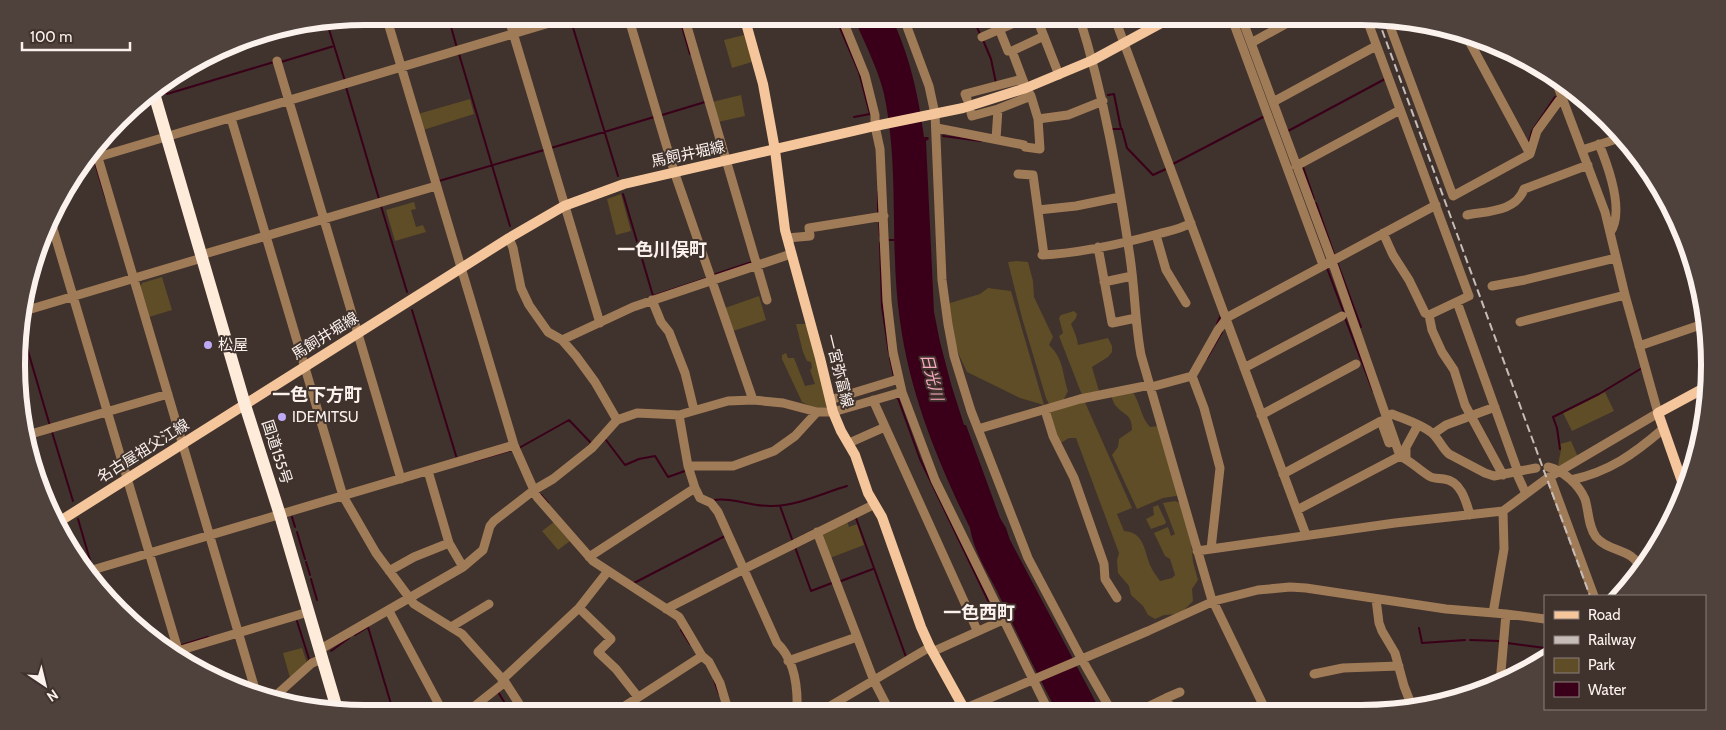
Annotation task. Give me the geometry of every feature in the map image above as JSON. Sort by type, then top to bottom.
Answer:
[{"type":"highway","name":"国道155号","points":[[155,97],[335,703]]},
{"type":"main road","name":"一宮弥富線","points":[[747,25],[763,84],[775,150],[787,238],[833,412],[841,431],[855,455],[868,493],[882,517],[920,627],[960,705]]},
{"type":"main road","name":"馬飼井堀線","points":[[245,404],[509,238],[564,206],[624,184],[969,106],[1027,88],[1059,75],[1093,60],[1158,25]]},
{"type":"main road","points":[[1681,479],[1658,413],[1700,390]]},
{"type":"main road","name":"名古屋祖父江線","points":[[62,519],[245,404]]},
{"type":"street","points":[[389,25],[514,445],[537,497],[589,557],[679,617],[702,656],[710,662],[726,705]]},
{"type":"street","points":[[511,25],[600,323]]},
{"type":"street","points":[[99,154],[166,137],[544,25]]},
{"type":"street","points":[[631,25],[674,172],[753,400]]},
{"type":"street","points":[[687,25],[767,300]]},
{"type":"street","points":[[845,25],[865,75],[875,115],[880,148],[887,301],[893,352],[902,392],[935,480],[1002,620],[1046,705]]},
{"type":"street","points":[[906,25],[930,86],[933,114],[937,128],[942,280],[954,356],[978,429],[1028,558],[1079,659],[1108,705]]},
{"type":"street","points":[[997,25],[1008,51],[1012,51],[1044,36]]},
{"type":"street","points":[[982,37],[1010,25]]},
{"type":"street","points":[[1040,25],[1059,75]]},
{"type":"street","points":[[1082,25],[1103,101],[1128,241],[1141,355],[1210,597],[1214,601],[1263,705]]},
{"type":"street","points":[[1117,25],[1306,535]]},
{"type":"street","points":[[1234,25],[1386,416],[1400,458]]},
{"type":"street","points":[[1244,25],[1296,166],[1327,263]]},
{"type":"street","points":[[1251,43],[1284,25]]},
{"type":"street","points":[[1369,25],[1469,296],[1429,315]]},
{"type":"street","points":[[1390,27],[1453,196],[1530,154],[1536,131],[1564,92]]},
{"type":"street","points":[[1471,43],[1530,154]]},
{"type":"street","points":[[1273,102],[1376,46]]},
{"type":"street","points":[[937,128],[1040,149],[1038,118],[1012,51]]},
{"type":"street","points":[[277,61],[401,478]]},
{"type":"street","points":[[967,99],[965,94],[1027,88]]},
{"type":"street","points":[[971,113],[972,116],[998,109],[1027,88]]},
{"type":"street","points":[[1197,551],[1306,535],[1503,511],[1550,477],[1658,413],[1610,234],[1588,165],[1559,89]]},
{"type":"street","points":[[1038,118],[1068,115],[1103,101]]},
{"type":"street","points":[[996,139],[998,109]]},
{"type":"street","points":[[1296,166],[1400,110]]},
{"type":"street","points":[[231,118],[343,496],[376,552],[414,604],[462,634],[504,681],[520,705]]},
{"type":"street","points":[[1582,150],[1615,139]]},
{"type":"street","points":[[1598,144],[1608,166],[1614,196],[1616,222],[1610,234]]},
{"type":"street","points":[[97,155],[254,686]]},
{"type":"street","points":[[1467,215],[1500,209],[1515,204],[1524,189],[1588,165]]},
{"type":"street","points":[[1018,174],[1033,175],[1043,255],[1098,247],[1156,235],[1185,227],[1191,223]]},
{"type":"street","points":[[30,309],[134,279],[266,236],[436,186]]},
{"type":"street","points":[[1038,210],[1076,206],[1120,197]]},
{"type":"street","points":[[978,429],[1085,398],[1192,376],[1226,320],[1436,205]]},
{"type":"street","points":[[787,238],[810,236],[809,228],[884,216]]},
{"type":"street","points":[[53,230],[150,553],[174,646]]},
{"type":"street","points":[[1383,233],[1425,313],[1429,315],[1432,330],[1442,352],[1454,370],[1465,406],[1503,475]]},
{"type":"street","points":[[1156,235],[1166,270],[1186,303]]},
{"type":"street","points":[[509,238],[513,248],[521,288],[530,305],[548,332],[562,340],[594,382],[617,420]]},
{"type":"street","points":[[1098,247],[1112,323],[1136,318]]},
{"type":"street","points":[[562,340],[652,300],[791,254]]},
{"type":"street","points":[[1492,286],[1616,258]]},
{"type":"street","points":[[1104,282],[1132,276]]},
{"type":"street","points":[[1520,322],[1625,294]]},
{"type":"street","points":[[652,300],[669,332],[685,373],[694,410]]},
{"type":"street","points":[[1457,302],[1526,494]]},
{"type":"street","points":[[1244,368],[1342,316]]},
{"type":"street","points":[[1639,346],[1698,326]]},
{"type":"street","points":[[1261,415],[1356,364]]},
{"type":"street","points":[[1192,376],[1204,408],[1220,468],[1211,549]]},
{"type":"street","points":[[830,400],[900,379]]},
{"type":"street","points":[[278,693],[320,654],[389,610],[463,567],[483,550],[490,526],[494,521],[534,490],[553,479],[592,448],[617,420],[637,413],[679,415],[728,401],[753,400],[783,404],[817,412],[833,412],[902,392]]},
{"type":"street","points":[[33,434],[168,394]]},
{"type":"street","points":[[873,400],[977,630]]},
{"type":"street","points":[[1433,434],[1470,415],[1495,407]]},
{"type":"street","points":[[1045,410],[1053,436],[1074,478],[1104,564],[1105,579],[1117,598]]},
{"type":"street","points":[[688,466],[732,466],[774,451],[795,436],[817,412]]},
{"type":"street","points":[[1386,416],[1392,414],[1418,425],[1433,434],[1449,454],[1485,473],[1494,476],[1536,468]]},
{"type":"street","points":[[679,415],[688,466],[695,488],[700,498],[710,503],[718,512],[777,643],[784,650],[796,680],[797,705]]},
{"type":"street","points":[[1283,474],[1381,421],[1400,458],[1430,477],[1452,481],[1456,484],[1466,501],[1470,515]]},
{"type":"street","points":[[1297,510],[1400,458],[1418,425]]},
{"type":"street","points":[[849,443],[885,427]]},
{"type":"street","points":[[1571,480],[1586,477],[1617,464],[1663,429]]},
{"type":"street","points":[[93,570],[514,445]]},
{"type":"street","points":[[1548,467],[1555,469],[1571,480],[1582,493],[1593,532],[1598,539],[1608,546],[1630,554],[1638,563]]},
{"type":"street","points":[[428,471],[449,543],[463,567]]},
{"type":"street","points":[[1550,477],[1594,595]]},
{"type":"street","points":[[589,557],[695,488]]},
{"type":"street","points":[[666,609],[874,505]]},
{"type":"street","points":[[1493,613],[1504,549],[1503,511]]},
{"type":"street","points":[[817,532],[874,681],[886,705]]},
{"type":"street","points":[[389,571],[414,557],[449,543]]},
{"type":"street","points":[[476,705],[504,681],[579,608],[608,571]]},
{"type":"street","points":[[976,705],[1214,601],[1258,590],[1290,587],[1446,610],[1544,619]]},
{"type":"street","points":[[1376,599],[1378,624],[1395,653],[1410,701]]},
{"type":"street","points":[[451,627],[489,604]]},
{"type":"street","points":[[579,608],[611,639],[598,652],[638,697]]},
{"type":"street","points":[[389,610],[439,705]]},
{"type":"street","points":[[180,650],[308,612]]},
{"type":"street","points":[[1501,675],[1506,614]]},
{"type":"street","points":[[832,705],[931,649],[1002,620]]},
{"type":"street","points":[[788,661],[857,637]]},
{"type":"street","points":[[626,705],[702,656]]},
{"type":"street","points":[[1314,674],[1343,668],[1399,666]]},
{"type":"street","points":[[1152,705],[1180,692]]},
{"type":"street","points":[[1166,698],[1169,705]]},
{"type":"green space","points":[[744,35],[752,62],[732,68],[724,40]]},
{"type":"green space","points":[[741,95],[745,116],[718,122],[712,102]]},
{"type":"green space","points":[[470,99],[474,114],[423,130],[418,114]]},
{"type":"green space","points":[[621,194],[631,231],[616,235],[607,199]]},
{"type":"green space","points":[[414,202],[416,209],[411,210],[416,227],[423,225],[426,232],[395,241],[386,210]]},
{"type":"green space","points":[[1008,262],[1028,262],[1033,281],[1034,297],[1053,337],[1049,345],[1060,361],[1068,391],[1063,401],[1049,404],[1046,398],[1022,318]]},
{"type":"green space","points":[[162,277],[172,310],[149,317],[140,288],[142,283]]},
{"type":"green space","points":[[988,288],[1011,291],[1044,405],[1020,398],[967,372],[959,355],[947,306],[950,303],[980,294]]},
{"type":"green space","points":[[759,296],[766,320],[733,331],[725,308]]},
{"type":"green space","points":[[1074,311],[1077,314],[1071,324],[1078,345],[1108,338],[1112,346],[1112,352],[1108,357],[1092,367],[1099,391],[1082,395],[1059,336],[1063,333],[1059,318],[1061,315]]},
{"type":"green space","points":[[796,324],[806,324],[812,341],[827,407],[816,409],[802,402],[782,359],[782,355],[786,353],[788,358],[794,358],[805,386],[815,384],[810,370],[812,368],[811,362],[807,361],[803,352]]},
{"type":"green space","points":[[1132,391],[1147,423],[1150,427],[1158,426],[1178,494],[1137,509],[1112,455],[1118,447],[1119,439],[1132,430],[1128,416],[1114,404],[1111,396]]},
{"type":"green space","points":[[1605,392],[1614,411],[1572,431],[1563,413]]},
{"type":"green space","points":[[1084,400],[1132,508],[1117,514],[1124,531],[1131,532],[1140,539],[1152,569],[1160,581],[1172,578],[1175,575],[1170,559],[1165,556],[1154,533],[1168,527],[1171,536],[1175,534],[1163,503],[1175,501],[1180,503],[1191,541],[1193,562],[1198,580],[1192,589],[1193,601],[1180,614],[1164,615],[1155,619],[1148,615],[1143,606],[1131,595],[1129,586],[1118,573],[1117,560],[1119,553],[1076,438],[1069,438],[1059,444],[1047,411]]},
{"type":"green space","points":[[1571,441],[1578,457],[1561,468],[1558,465],[1561,450],[1560,444]]},
{"type":"green space","points":[[1158,505],[1166,522],[1151,529],[1146,519],[1154,515],[1153,507]]},
{"type":"green space","points":[[847,521],[849,527],[857,524],[864,545],[830,558],[822,537],[824,532]]},
{"type":"green space","points":[[554,522],[570,541],[558,550],[542,531]]},
{"type":"green space","points":[[302,648],[307,663],[290,678],[283,653]]},
{"type":"water","name":"日光川","points":[[857,25],[895,25],[916,90],[924,137],[929,139],[926,141],[934,312],[951,384],[964,425],[966,425],[1010,540],[1097,705],[1053,705],[981,560],[970,528],[936,453],[927,428],[911,375],[900,321],[895,264],[892,151],[884,94],[875,65]]},
{"type":"waterway","points":[[451,25],[457,48]]},
{"type":"waterway","points":[[572,25],[618,176]]},
{"type":"waterway","points":[[682,25],[690,54]]},
{"type":"waterway","points":[[839,25],[859,72],[870,114],[854,117]]},
{"type":"waterway","points":[[976,25],[980,34]]},
{"type":"waterway","points":[[328,27],[345,81]]},
{"type":"waterway","points":[[983,40],[991,59],[996,83]]},
{"type":"waterway","points":[[281,62],[334,46]]},
{"type":"waterway","points":[[459,54],[510,226]]},
{"type":"waterway","points":[[167,94],[274,62]]},
{"type":"waterway","points":[[1288,131],[1385,79]]},
{"type":"waterway","points":[[346,87],[379,199]]},
{"type":"waterway","points":[[1108,95],[1114,94],[1121,129]]},
{"type":"waterway","points":[[1529,142],[1532,131],[1555,97]]},
{"type":"waterway","points":[[662,115],[705,102]]},
{"type":"waterway","points":[[1173,164],[1265,116]]},
{"type":"waterway","points":[[551,148],[654,117]]},
{"type":"waterway","points":[[1112,129],[1122,129],[1127,148],[1153,175],[1166,169]]},
{"type":"waterway","points":[[943,136],[981,141]]},
{"type":"waterway","points":[[439,181],[544,150]]},
{"type":"waterway","points":[[95,163],[106,199]]},
{"type":"waterway","points":[[1303,167],[1314,199]]},
{"type":"waterway","points":[[878,192],[878,214]]},
{"type":"waterway","points":[[623,194],[653,296],[707,278]]},
{"type":"waterway","points":[[1316,203],[1334,254]]},
{"type":"waterway","points":[[381,206],[407,292]]},
{"type":"waterway","points":[[879,221],[880,236]]},
{"type":"waterway","points":[[889,240],[897,240]]},
{"type":"waterway","points":[[880,243],[882,306],[889,353]]},
{"type":"waterway","points":[[713,275],[752,262],[752,260]]},
{"type":"waterway","points":[[1337,262],[1361,327]]},
{"type":"waterway","points":[[1327,268],[1344,313]]},
{"type":"waterway","points":[[412,310],[457,459]]},
{"type":"waterway","points":[[1217,324],[1221,315]]},
{"type":"waterway","points":[[1345,318],[1373,391]]},
{"type":"waterway","points":[[1207,358],[1222,332]]},
{"type":"waterway","points":[[26,344],[50,426]]},
{"type":"waterway","points":[[890,358],[894,377]]},
{"type":"waterway","points":[[1560,449],[1557,428],[1553,417],[1599,394],[1642,368]]},
{"type":"waterway","points":[[896,398],[898,398],[920,459],[997,619]]},
{"type":"waterway","points":[[520,450],[519,448],[569,420],[591,443]]},
{"type":"waterway","points":[[52,432],[73,501]]},
{"type":"waterway","points":[[606,440],[625,465],[639,459],[655,456],[668,477],[685,471]]},
{"type":"waterway","points":[[474,461],[512,450]]},
{"type":"waterway","points":[[714,500],[721,499],[765,506],[791,504],[847,486]]},
{"type":"waterway","points":[[540,494],[548,503]]},
{"type":"waterway","points":[[780,506],[793,542]]},
{"type":"waterway","points":[[292,517],[295,527]]},
{"type":"waterway","points":[[856,518],[906,657]]},
{"type":"waterway","points":[[78,519],[92,567]]},
{"type":"waterway","points":[[297,532],[305,559]]},
{"type":"waterway","points":[[634,583],[725,536]]},
{"type":"waterway","points":[[795,547],[811,591],[832,583]]},
{"type":"waterway","points":[[306,562],[310,575]]},
{"type":"waterway","points":[[841,581],[873,569]]},
{"type":"waterway","points":[[311,579],[317,600]]},
{"type":"waterway","points":[[297,621],[309,659]]},
{"type":"waterway","points":[[355,635],[368,627],[391,705]]},
{"type":"waterway","points":[[1419,628],[1422,643],[1465,640]]},
{"type":"waterway","points":[[681,630],[690,644]]},
{"type":"waterway","points":[[182,645],[208,637]]},
{"type":"waterway","points":[[331,651],[349,638]]},
{"type":"waterway","points":[[1470,640],[1499,641]]},
{"type":"waterway","points":[[1507,643],[1544,648]]},
{"type":"waterway","points":[[714,680],[719,694]]},
{"type":"waterway","points":[[498,692],[506,705]]},
{"type":"railway","points":[[1381,26],[1590,595]]},
{"type":"place","name":"松屋","points":[[208,345]]},
{"type":"place","name":"IDEMITSU","points":[[282,417]]},
{"type":"district","name":"一色川俣町","points":[[662,250]]},
{"type":"district","name":"一色下方町","points":[[317,395]]},
{"type":"district","name":"一色西町","points":[[979,613]]}]
